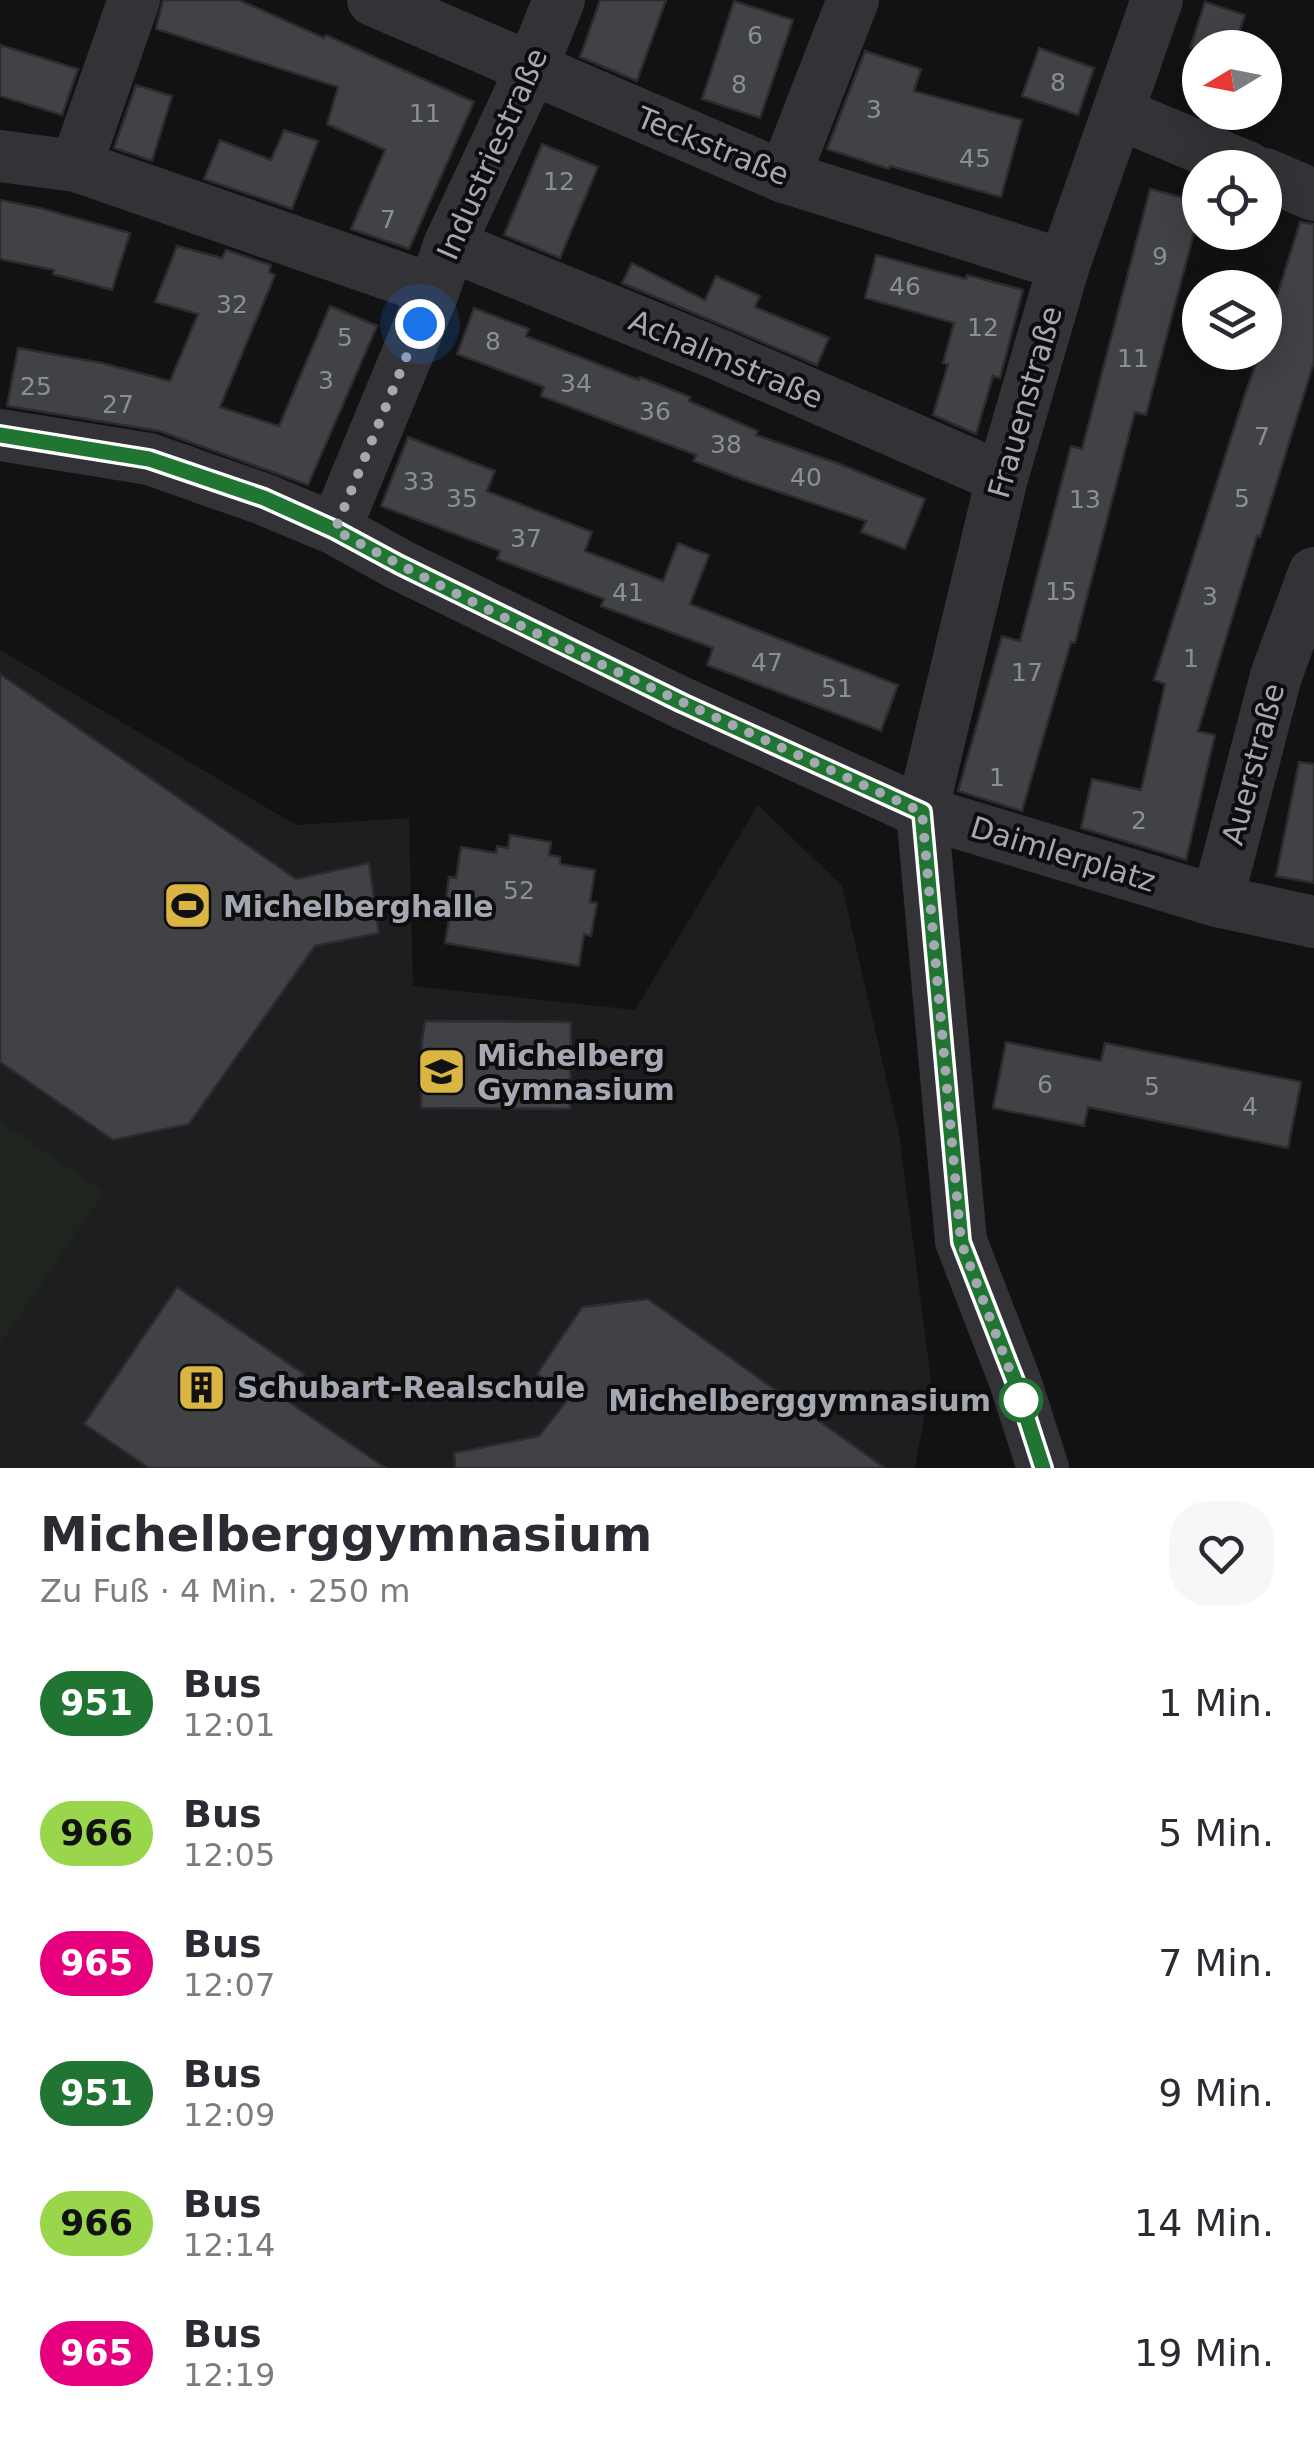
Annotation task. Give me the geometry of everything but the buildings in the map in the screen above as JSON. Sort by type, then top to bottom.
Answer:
[{"type":"street","points":[[76,166],[134,0]]},
{"type":"street","name":"Teckstraße","points":[[372,0],[784,177],[1064,265]]},
{"type":"street","name":"Industriestraße","points":[[335,530],[441,267],[559,0]]},
{"type":"street","points":[[784,177],[853,0]]},
{"type":"street","name":"Frauenstraße","points":[[922,812],[1002,478],[1064,265],[1157,0]]},
{"type":"street","points":[[1118,113],[1206,150]]},
{"type":"street","name":"Achalmstraße","points":[[0,156],[76,166],[441,267],[715,353],[1002,478]]},
{"type":"street","points":[[1282,181],[1314,194]]},
{"type":"street","points":[[0,435],[149,459],[264,498],[664,694],[922,812]]},
{"type":"street","name":"Auerstraße","points":[[1217,900],[1276,676],[1314,573]]},
{"type":"street","name":"Daimlerplatz","points":[[1043,1468],[1015,1381],[961,1242],[922,812],[1217,900],[1314,922]]},
{"type":"shaded area","name":"Michelberg Gymnasium","points":[[0,650],[296,825],[409,818],[413,986],[635,1010],[758,805],[842,886],[899,1134],[931,1380],[915,1468],[0,1468]]},
{"type":"shaded area","points":[[0,1121],[104,1192],[0,1344]]},
{"type":"bus line","name":"951","points":[[0,435],[149,459],[264,498],[682,703],[922,812],[961,1242],[1015,1381],[1043,1468]]},
{"type":"place","name":"Michelberghalle","points":[[188,906]]},
{"type":"place","name":"Michelberg Gymnasium","points":[[442,1072]]},
{"type":"place","name":"Schubart-Realschule","points":[[202,1387]]},
{"type":"place","name":"Michelberggymnasium","points":[[1021,1400]]},
{"type":"route","points":[[420,324],[335,530],[682,703],[922,812],[961,1242],[1021,1400]]}]
